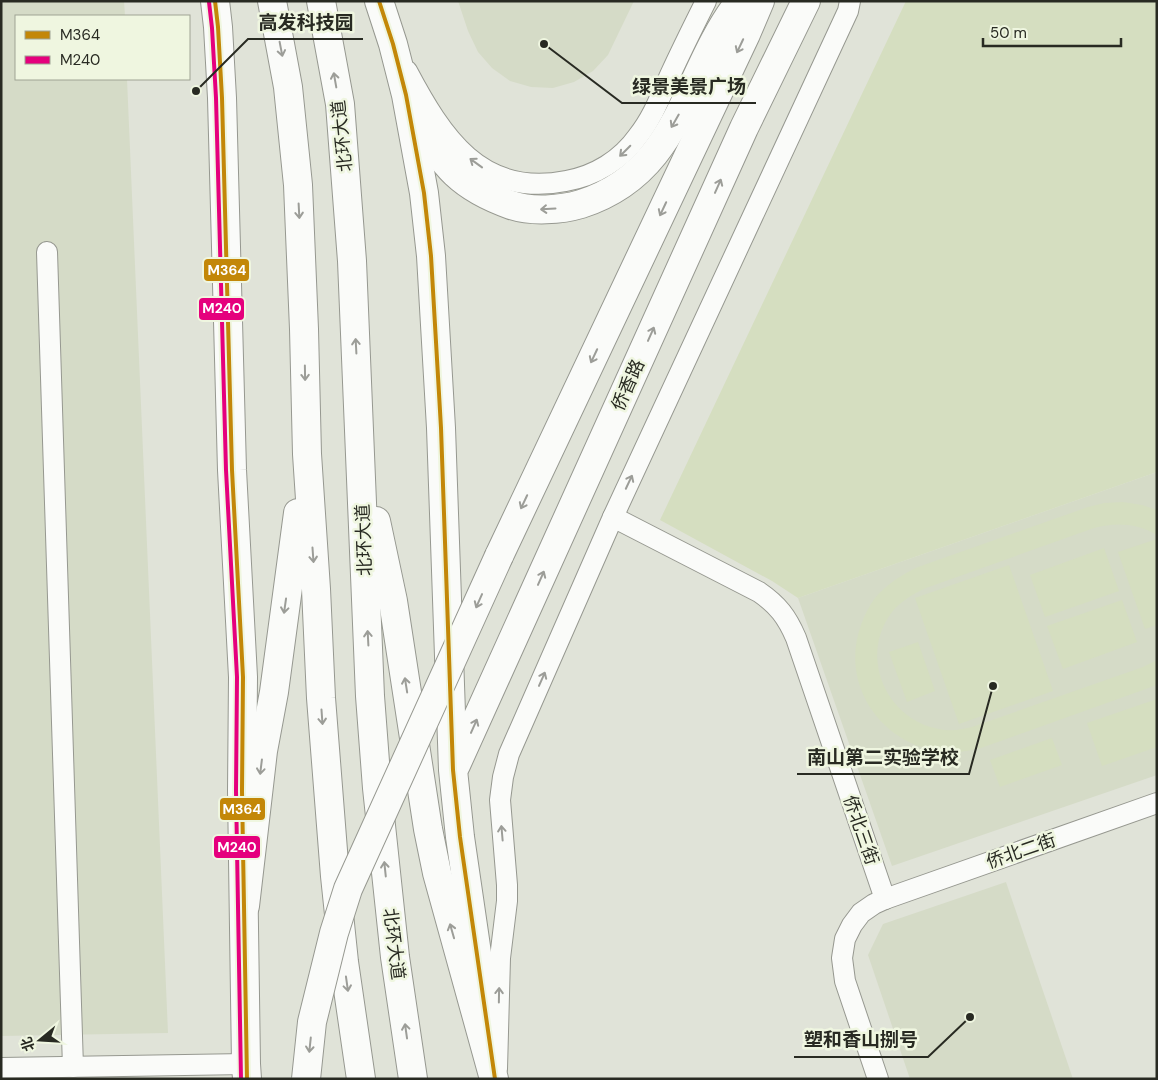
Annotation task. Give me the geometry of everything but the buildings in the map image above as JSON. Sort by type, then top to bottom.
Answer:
[{"type":"main road","points":[[215,1],[222,98],[232,470],[243,677],[242,791],[246,1071]]},
{"type":"main road","points":[[272,1],[288,88],[298,185],[304,329],[306,454],[316,589],[321,698],[344,962],[361,1079]]},
{"type":"main road","name":"北环大道","points":[[321,1],[340,104],[352,261],[370,687],[395,957],[413,1079]]},
{"type":"main road","points":[[379,1],[416,109],[437,152],[450,169],[470,186],[492,198],[515,206],[542,210],[570,207],[596,199],[618,188],[654,155],[681,111],[719,32],[740,1]]},
{"type":"main road","points":[[306,1079],[312,1022],[334,933],[348,889],[499,556],[760,1]]},
{"type":"main road","name":"侨香路","points":[[454,770],[744,128],[806,1]]},
{"type":"main road","points":[[393,44],[416,143],[431,256],[441,428],[454,770],[460,836],[495,1079]]},
{"type":"main road","points":[[360,430],[392,601],[428,829],[437,873],[495,1079]]},
{"type":"main road","points":[[245,906],[263,751],[274,692],[306,454]]},
{"type":"street","points":[[393,44],[432,115],[447,137],[466,156],[486,170],[507,180],[529,184],[552,184],[590,175],[623,154],[638,138],[650,120],[706,1]]},
{"type":"street","points":[[495,1079],[501,939],[507,901],[500,800],[509,754],[613,517],[848,10],[850,1]]},
{"type":"street","points":[[47,252],[73,1067]]},
{"type":"street","name":"侨北三街","points":[[613,517],[759,592],[771,600],[780,610],[796,638],[885,899]]},
{"type":"street","name":"侨北二街","points":[[885,899],[1157,803]]},
{"type":"street","points":[[878,1079],[845,981],[842,958],[845,939],[852,925],[861,913],[885,899]]},
{"type":"street","points":[[1,1068],[73,1067],[246,1071]]},
{"type":"shaded area","points":[[1,1],[124,1],[125,15],[15,15],[15,80],[127,80],[168,1033],[1,1036]]},
{"type":"shaded area","points":[[458,1],[634,1],[608,55],[593,71],[574,82],[553,88],[531,87],[510,81],[492,68],[478,52],[468,31]]},
{"type":"shaded area","points":[[906,1],[1157,1],[1157,472],[798,598],[772,581],[660,520]]},
{"type":"shaded area","points":[[1157,472],[1157,775],[892,866],[798,598]]},
{"type":"shaded area","points":[[1123,502],[1157,510],[1157,535],[1134,526],[1118,524],[1102,526],[926,588],[899,604],[892,612],[882,630],[878,649],[878,668],[884,686],[894,702],[908,716],[925,725],[945,730],[960,730],[975,726],[1143,667],[1157,660],[1157,685],[981,748],[963,752],[944,752],[922,747],[902,738],[885,725],[871,709],[861,690],[856,669],[856,647],[861,625],[871,604],[884,588],[918,567],[1088,507],[1104,503]]},
{"type":"shaded area","points":[[1157,539],[1157,625],[1145,629],[1118,552]]},
{"type":"shaded area","points":[[1104,548],[1119,591],[1045,617],[1030,575]]},
{"type":"shaded area","points":[[1009,565],[1053,691],[959,724],[915,598]]},
{"type":"shaded area","points":[[1122,600],[1137,642],[1063,669],[1047,626]]},
{"type":"shaded area","points":[[918,642],[935,691],[907,702],[889,652]]},
{"type":"shaded area","points":[[1157,699],[1157,747],[1102,766],[1087,723]]},
{"type":"shaded area","points":[[1052,738],[1062,765],[1000,787],[990,760]]},
{"type":"shaded area","points":[[1006,882],[1073,1079],[910,1079],[868,955],[883,924]]},
{"type":"transit line","name":"M364","points":[[215,1],[222,98],[232,470],[243,677],[242,791],[247,1079]]},
{"type":"transit line","name":"M364","points":[[379,1],[393,44],[406,95],[424,193],[431,256],[441,428],[453,770],[460,837],[495,1079]]},
{"type":"transit line","name":"M240","points":[[209,2],[216,98],[226,470],[237,677],[236,791],[241,1079]]},
{"type":"place","name":"绿景美景广场","points":[[544,44]]},
{"type":"place","name":"高发科技园","points":[[196,91]]},
{"type":"place","name":"南山第二实验学校","points":[[993,686]]},
{"type":"place","name":"塑和香山捌号","points":[[970,1017]]}]
